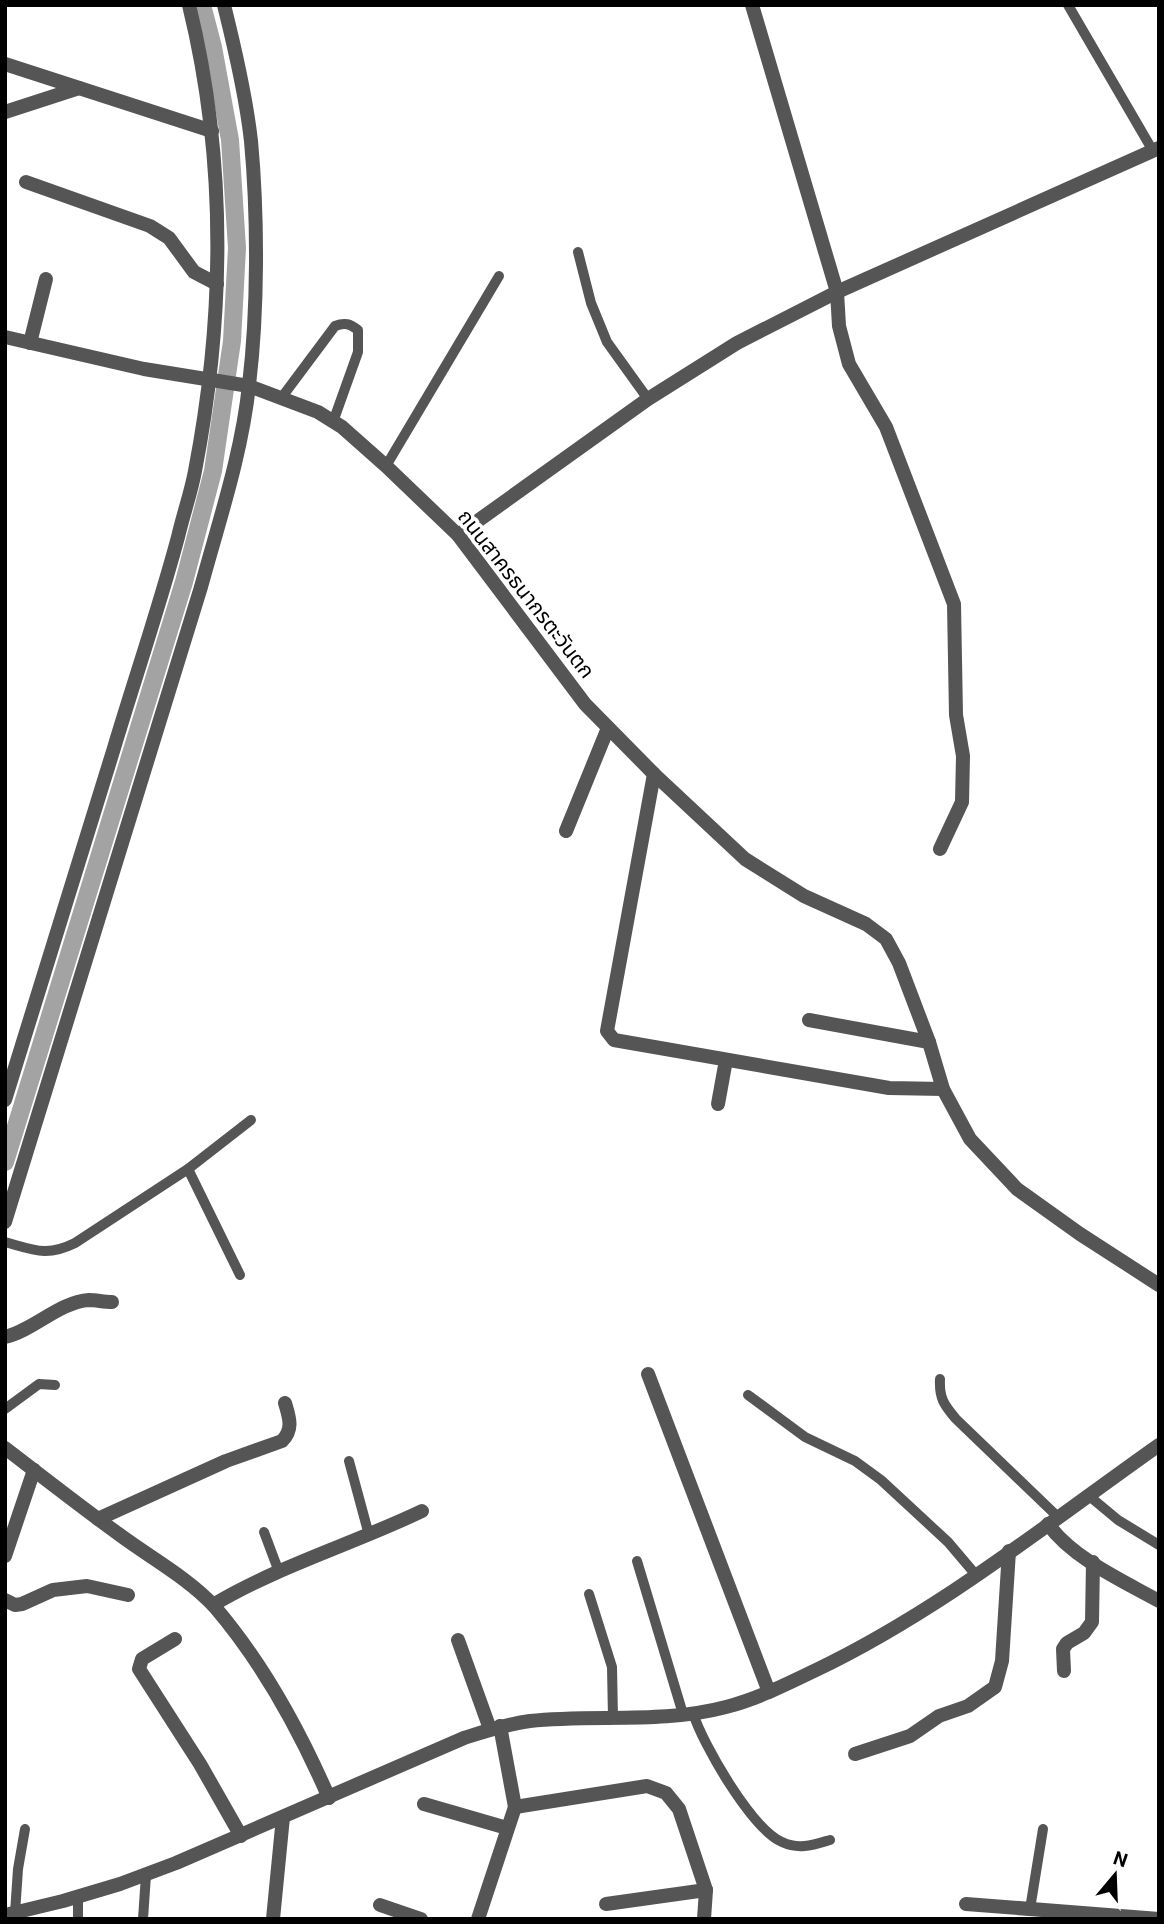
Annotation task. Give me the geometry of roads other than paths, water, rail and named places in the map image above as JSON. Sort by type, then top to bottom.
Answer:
[{"type":"street","points":[[5,1100],[10,1064],[167,577],[194,474],[212,380],[219,248],[212,131],[202,59],[189,5]]},
{"type":"street","points":[[5,1222],[201,587],[229,482],[247,386],[255,248],[251,140],[224,5]]},
{"type":"street","points":[[752,5],[837,292],[839,326],[849,364],[886,427],[954,604],[956,715],[962,756],[962,802],[940,849]]},
{"type":"street","points":[[5,64],[212,131]]},
{"type":"street","points":[[5,112],[79,88]]},
{"type":"street","points":[[458,535],[648,399],[737,343],[837,292],[1156,150]]},
{"type":"street","points":[[26,182],[150,226],[169,238],[194,272],[217,284]]},
{"type":"street","points":[[30,343],[46,279]]},
{"type":"street","name":"ถนนสาครธนากรตะวันตก","points":[[5,337],[144,369],[247,386],[318,412],[333,422],[386,466],[458,535],[585,704],[654,774],[745,859],[804,896],[866,924],[887,939],[929,1042],[943,1089],[970,1139],[1017,1189],[1159,1285]]},
{"type":"street","points":[[566,831],[608,728]]},
{"type":"street","points":[[654,774],[607,1031],[614,1040],[889,1088],[943,1089]]},
{"type":"street","points":[[809,1020],[929,1042]]},
{"type":"street","points":[[718,1104],[726,1060]]},
{"type":"street","points":[[5,1337],[19,1334],[66,1307],[87,1300],[112,1302]]},
{"type":"street","points":[[649,1374],[769,1692]]},
{"type":"street","points":[[98,1519],[194,1475],[282,1441],[287,1436],[290,1420],[285,1403]]},
{"type":"street","points":[[10,1914],[78,1897],[146,1875],[464,1738],[495,1728],[532,1721],[688,1714],[724,1708],[769,1692],[854,1652],[976,1575],[1159,1445]]},
{"type":"street","points":[[5,1448],[213,1605],[272,1683],[329,1798]]},
{"type":"street","points":[[5,1556],[34,1470]]},
{"type":"street","points":[[213,1605],[246,1586],[422,1511]]},
{"type":"street","points":[[1053,1520],[1069,1547],[1159,1601]]},
{"type":"street","points":[[855,1754],[910,1736],[939,1716],[968,1706],[995,1687],[1002,1661],[1009,1551]]},
{"type":"street","points":[[1064,1671],[1063,1649],[1067,1643],[1084,1633],[1091,1622],[1093,1562]]},
{"type":"street","points":[[5,1600],[15,1605],[22,1604],[53,1590],[87,1586],[128,1595]]},
{"type":"street","points":[[175,1639],[142,1659],[139,1669],[200,1764],[241,1836]]},
{"type":"street","points":[[458,1640],[495,1728],[515,1807],[478,1919]]},
{"type":"street","points":[[515,1807],[647,1786],[666,1793],[679,1810],[706,1890],[704,1919]]},
{"type":"street","points":[[424,1804],[507,1828]]},
{"type":"street","points":[[273,1919],[284,1817]]},
{"type":"street","points":[[606,1904],[706,1890]]},
{"type":"street","points":[[966,1904],[1158,1919]]},
{"type":"street","points":[[380,1905],[421,1919]]},
{"type":"lane","points":[[1068,5],[1156,150]]},
{"type":"lane","points":[[578,252],[591,303],[607,342],[648,399]]},
{"type":"lane","points":[[386,466],[499,276]]},
{"type":"lane","points":[[282,397],[335,326],[343,323],[351,325],[358,330],[358,352],[333,422]]},
{"type":"lane","points":[[5,1242],[43,1252],[59,1251],[188,1169],[251,1120]]},
{"type":"lane","points":[[188,1169],[240,1275]]},
{"type":"lane","points":[[940,1379],[939,1395],[950,1412],[1053,1520]]},
{"type":"lane","points":[[5,1409],[39,1384],[55,1385]]},
{"type":"lane","points":[[748,1395],[805,1437],[855,1461],[881,1480],[948,1542],[976,1575]]},
{"type":"lane","points":[[349,1461],[369,1535]]},
{"type":"lane","points":[[1088,1495],[1118,1520],[1159,1545]]},
{"type":"lane","points":[[264,1532],[279,1572]]},
{"type":"lane","points":[[637,1562],[688,1714],[702,1740],[758,1824],[783,1843],[803,1847],[830,1840]]},
{"type":"lane","points":[[589,1594],[612,1667],[613,1718]]},
{"type":"lane","points":[[10,1914],[26,1829]]},
{"type":"lane","points":[[1030,1909],[1043,1829]]},
{"type":"lane","points":[[144,1919],[146,1875]]},
{"type":"lane","points":[[78,1897],[78,1919]]},
{"type":"waterway","points":[[5,1162],[184,582],[213,471],[232,341],[237,248],[230,140],[213,47],[202,5]]}]
